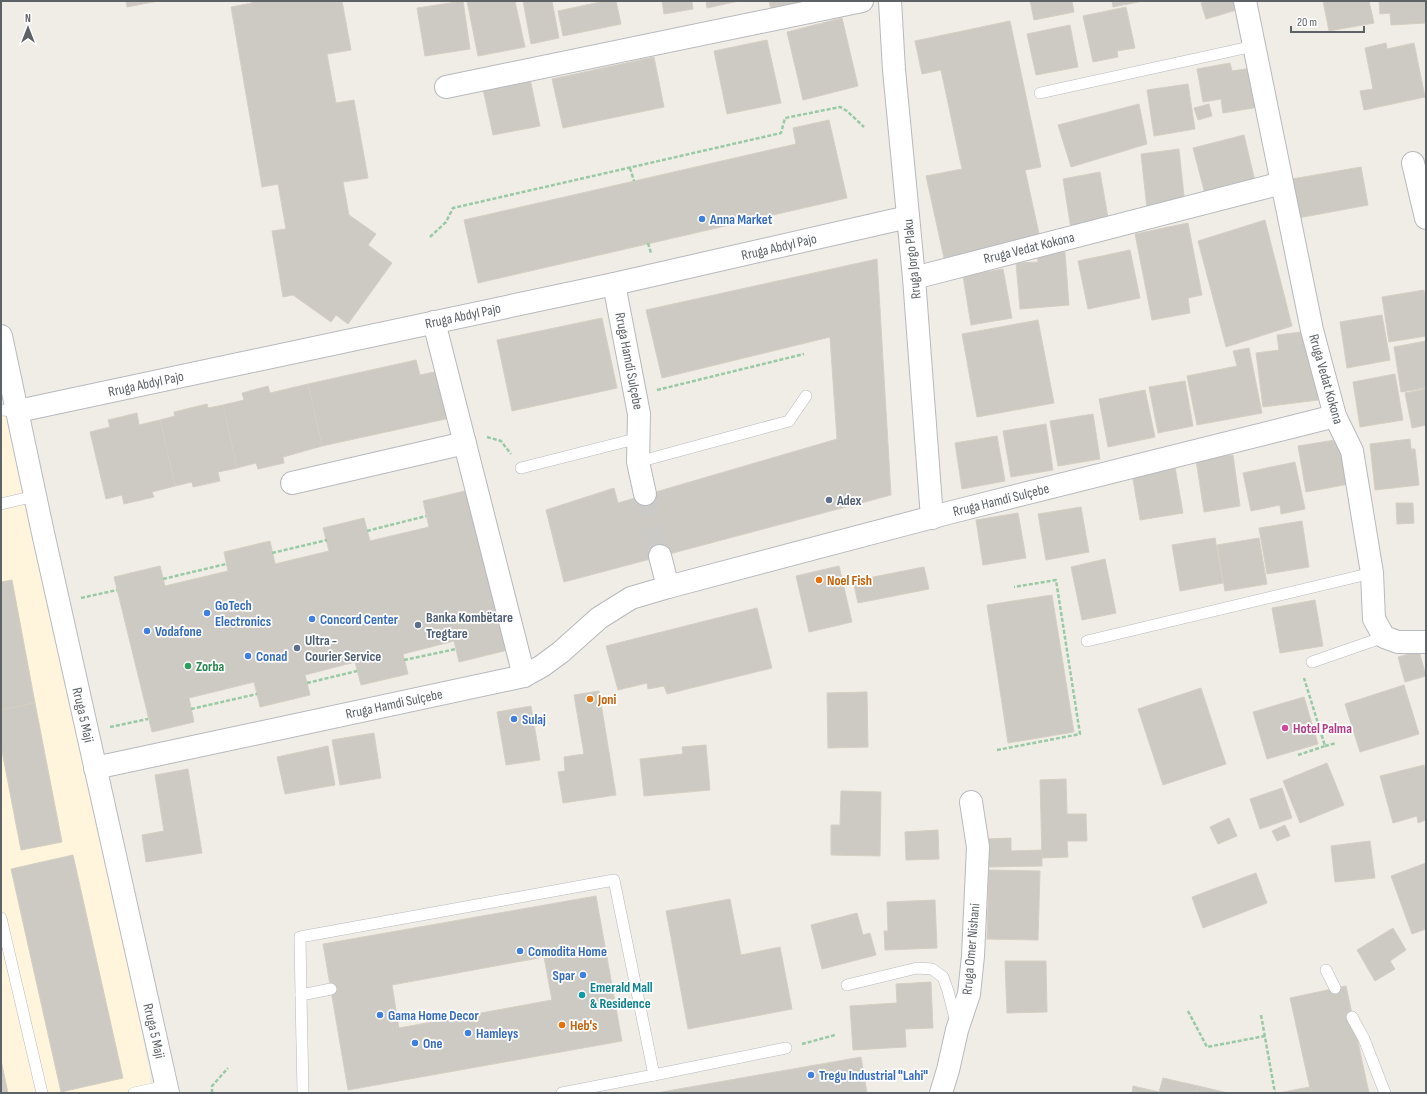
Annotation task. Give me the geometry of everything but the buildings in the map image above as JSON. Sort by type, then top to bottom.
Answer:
[{"type":"street","points":[[446,87],[862,1]]},
{"type":"street","name":"Rruga Jorgo Plaku","points":[[890,1],[894,70],[914,278],[932,518]]},
{"type":"street","name":"Rruga Vedat Kokona","points":[[1246,1],[1312,330],[1334,416],[1352,451],[1372,573],[1374,619],[1384,637]]},
{"type":"street","points":[[1413,163],[1426,218]]},
{"type":"street","name":"Rruga Vedat Kokona","points":[[914,278],[1282,184]]},
{"type":"street","name":"Rruga Abdyl Pajo","points":[[9,410],[614,284],[908,217]]},
{"type":"street","name":"Rruga Hamdi Sulçebe","points":[[614,284],[639,414],[638,462],[645,494]]},
{"type":"street","points":[[434,322],[524,676]]},
{"type":"street","name":"Rruga 5 Maji","points":[[1,336],[9,410],[35,496],[167,1089]]},
{"type":"street","name":"Rruga Hamdi Sulçebe","points":[[95,768],[524,676],[542,666],[561,652],[599,618],[631,598],[932,518],[1334,416]]},
{"type":"street","points":[[292,483],[463,436]]},
{"type":"street","points":[[660,556],[668,587]]},
{"type":"street","points":[[1384,637],[1398,642],[1426,642]]},
{"type":"street","name":"Rruga Omer Nishani","points":[[941,1093],[957,1030],[969,994],[973,956],[978,847],[971,802]]},
{"type":"lane","points":[[1040,93],[1254,46]]},
{"type":"lane","points":[[638,462],[789,421],[806,396]]},
{"type":"lane","points":[[521,468],[639,438]]},
{"type":"lane","points":[[1,504],[35,496]]},
{"type":"lane","points":[[1087,641],[1372,573]]},
{"type":"lane","points":[[1312,662],[1384,637]]},
{"type":"lane","points":[[303,1093],[300,937],[614,880],[654,1075]]},
{"type":"lane","points":[[1,918],[42,1093]]},
{"type":"lane","points":[[847,985],[917,968],[932,969],[943,977],[948,991],[957,1030]]},
{"type":"lane","points":[[1326,970],[1335,988]]},
{"type":"lane","points":[[301,995],[330,989]]},
{"type":"lane","points":[[1352,1016],[1364,1038],[1385,1093]]},
{"type":"lane","points":[[562,1093],[786,1048]]},
{"type":"lane","points":[[134,1093],[167,1089]]},
{"type":"path","points":[[430,237],[446,222],[453,208],[781,133],[785,118],[827,108],[840,107],[847,111],[864,127]]},
{"type":"path","points":[[630,168],[634,182]]},
{"type":"path","points":[[636,395],[804,354]]},
{"type":"path","points":[[463,436],[501,441],[521,468]]},
{"type":"path","points":[[367,531],[426,516]]},
{"type":"path","points":[[272,553],[326,540]]},
{"type":"path","points":[[163,579],[226,564]]},
{"type":"path","points":[[997,750],[1080,734],[1056,580],[1014,587]]},
{"type":"path","points":[[59,604],[117,590]]},
{"type":"path","points":[[404,660],[456,649]]},
{"type":"path","points":[[307,683],[357,671]]},
{"type":"path","points":[[1302,673],[1325,746]]},
{"type":"path","points":[[191,709],[257,694]]},
{"type":"path","points":[[88,732],[148,719]]},
{"type":"path","points":[[1298,755],[1336,743]]},
{"type":"path","points":[[1188,1011],[1207,1047],[1265,1036]]},
{"type":"path","points":[[1261,1015],[1276,1093]]},
{"type":"path","points":[[786,1048],[834,1035]]},
{"type":"path","points":[[212,1093],[212,1086],[228,1068]]},
{"type":"shaded area","points":[[1,410],[18,411],[149,1069],[152,1093],[1,1093]]},
{"type":"tunnel","points":[[645,494],[660,556]]},
{"type":"place","name":"Anna Market","points":[[702,219]]},
{"type":"place","name":"Adex","points":[[829,500]]},
{"type":"place","name":"Noel Fish","points":[[819,580]]},
{"type":"place","name":"GoTech Electronics","points":[[207,613]]},
{"type":"place","name":"Concord Center","points":[[312,619]]},
{"type":"place","name":"Banka Kombëtare Tregtare","points":[[418,625]]},
{"type":"place","name":"Vodafone","points":[[147,631]]},
{"type":"place","name":"Ultra - Courier Service","points":[[297,648]]},
{"type":"place","name":"Conad","points":[[248,656]]},
{"type":"place","name":"Zorba","points":[[188,666]]},
{"type":"place","name":"Joni","points":[[590,699]]},
{"type":"place","name":"Sulaj","points":[[514,719]]},
{"type":"place","name":"Hotel Palma","points":[[1285,728]]},
{"type":"place","name":"Comodita Home","points":[[520,951]]},
{"type":"place","name":"Spar","points":[[583,975]]},
{"type":"place","name":"Emerald Mall & Residence","points":[[582,995]]},
{"type":"place","name":"Gama Home Decor","points":[[380,1015]]},
{"type":"place","name":"Heb's","points":[[562,1025]]},
{"type":"place","name":"Hamleys","points":[[468,1033]]},
{"type":"place","name":"One","points":[[415,1043]]},
{"type":"place","name":"Tregu Industrial \"Lahi\"","points":[[811,1075]]}]
